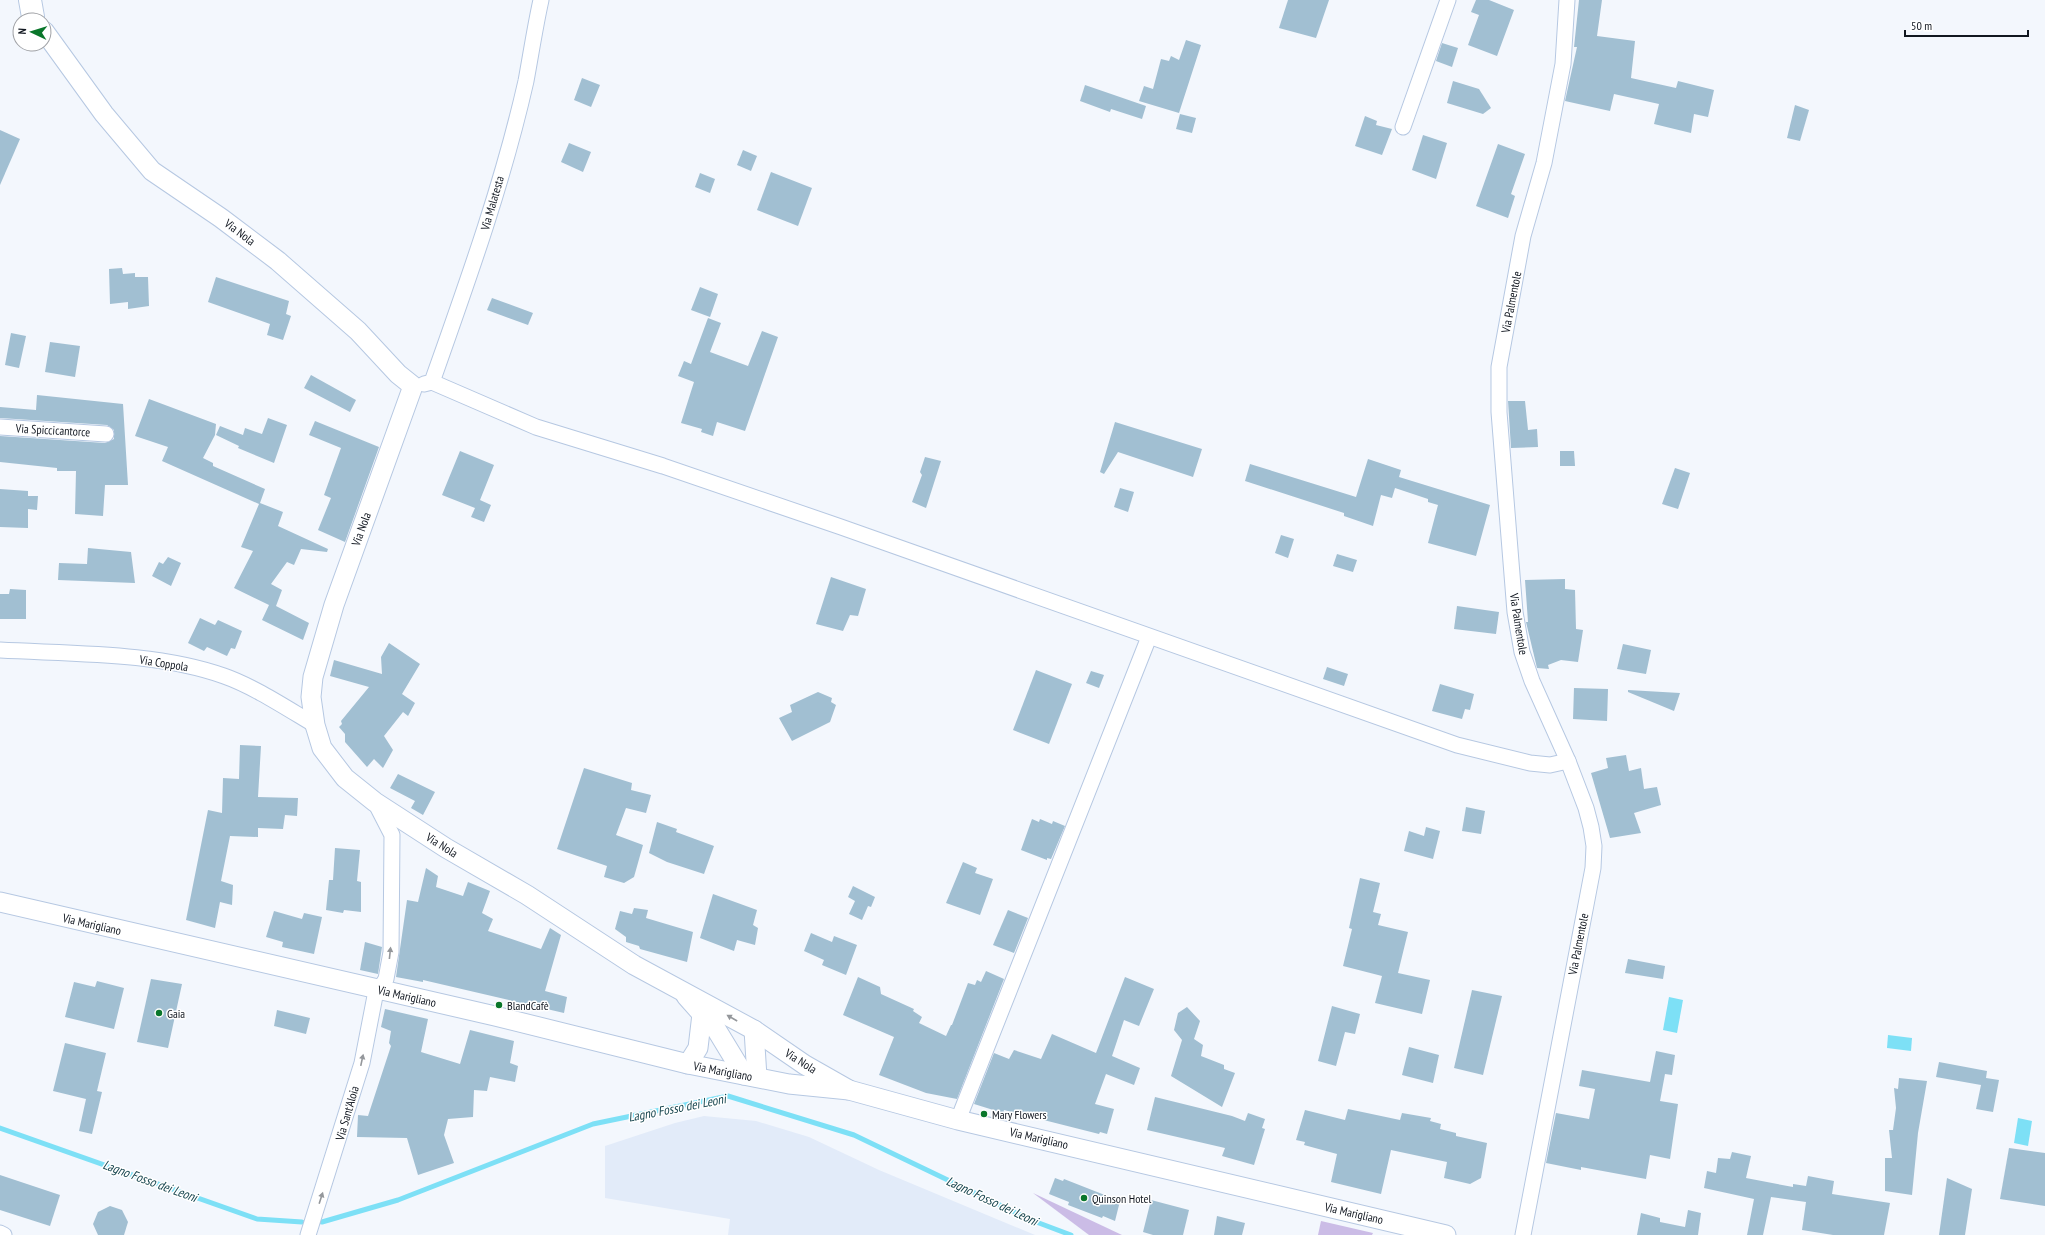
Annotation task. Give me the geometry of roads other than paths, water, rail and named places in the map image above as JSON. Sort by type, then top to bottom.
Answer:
[{"type":"street","name":"Via Malatesta","points":[[432,382],[474,264],[507,154],[526,80],[541,0]]},
{"type":"street","points":[[1403,127],[1448,0]]},
{"type":"street","name":"Via Palmentole","points":[[1523,1235],[1593,868],[1594,846],[1592,827],[1568,760],[1532,680],[1522,652],[1515,612],[1499,412],[1499,367],[1524,236],[1544,163],[1563,64],[1567,0]]},
{"type":"street","name":"Via Nola","points":[[52,41],[104,114],[152,171],[221,218],[278,261],[358,332],[398,374],[413,386],[322,642],[312,684],[311,697],[315,726],[322,748],[344,778],[375,802],[446,848],[527,895],[634,965],[754,1030],[805,1065],[848,1090]]},
{"type":"street","points":[[413,386],[432,382],[536,427],[663,466],[841,527],[1457,745],[1530,763],[1550,765],[1568,760]]},
{"type":"street","name":"Via Spiccicantorce","points":[[0,427],[106,434]]},
{"type":"street","points":[[958,1120],[1149,637]]},
{"type":"street","name":"Via Coppola","points":[[0,650],[123,657],[182,664],[224,676],[286,707],[315,726]]},
{"type":"street","name":"Via Sant'Aloia","points":[[308,1235],[362,1063],[378,989],[386,979],[390,952],[392,835],[375,802]]},
{"type":"street","name":"Via Marigliano","points":[[0,902],[495,1016],[688,1064],[789,1084],[848,1090],[958,1120],[1446,1235]]},
{"type":"street","name":"Via Nola","points":[[684,993],[702,1014],[713,1024],[751,1076]]},
{"type":"street","points":[[688,1064],[698,1048],[702,1014]]},
{"type":"street","points":[[751,1076],[754,1030]]},
{"type":"street","points":[[0,1233],[4,1235]]},
{"type":"water","points":[[1669,997],[1683,1000],[1677,1033],[1663,1030]]},
{"type":"water","points":[[1888,1035],[1912,1038],[1911,1051],[1887,1048]]},
{"type":"water","points":[[2018,1118],[2032,1121],[2028,1146],[2014,1143]]},
{"type":"waterway","name":"Lagno Fosso dei Leoni","points":[[322,1222],[398,1200],[593,1124],[728,1096],[854,1135],[1031,1220],[1071,1235]]},
{"type":"waterway","name":"Lagno Fosso dei Leoni","points":[[0,1128],[257,1219],[302,1222]]},
{"type":"place","name":"BlandCafè","points":[[499,1005]]},
{"type":"place","name":"Gaia","points":[[159,1013]]},
{"type":"place","name":"Mary Flowers","points":[[984,1114]]},
{"type":"place","name":"Quinson Hotel","points":[[1084,1198]]}]
